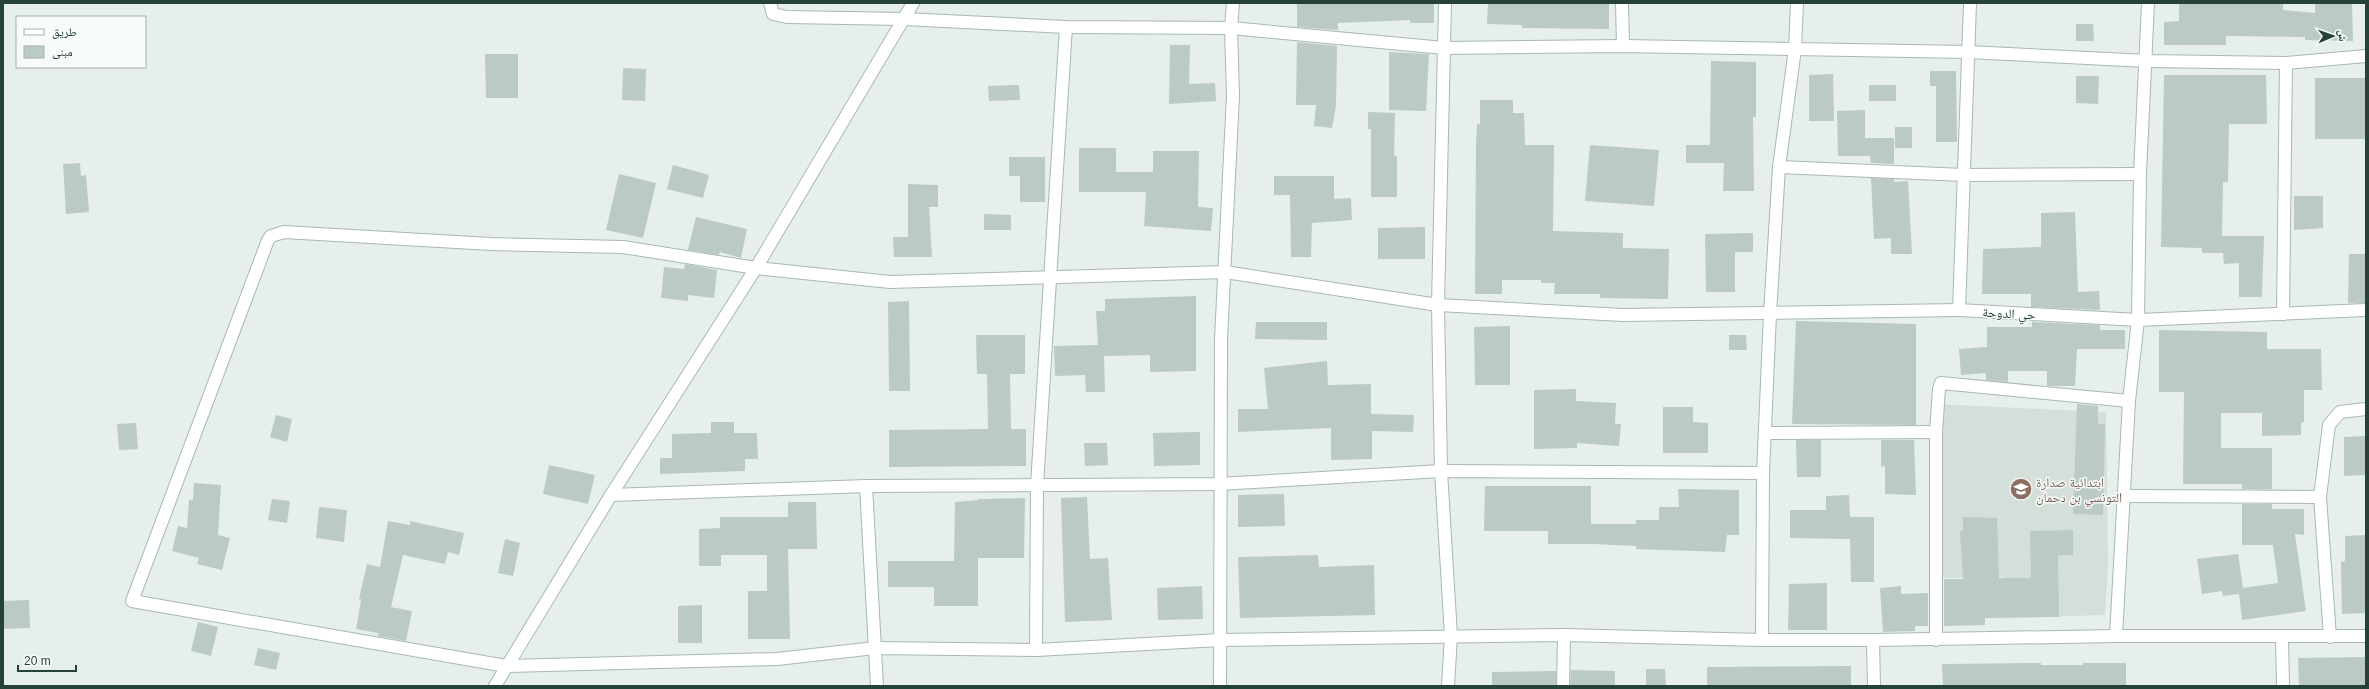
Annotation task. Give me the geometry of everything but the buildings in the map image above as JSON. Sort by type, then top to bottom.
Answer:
[{"type":"street","points":[[770,3],[773,14],[787,17],[904,19],[1066,27],[1231,28],[1444,48],[1623,46],[1968,52],[2147,61],[2286,63],[2366,56]]},
{"type":"street","points":[[495,686],[611,495],[756,268],[913,3]]},
{"type":"street","points":[[1220,686],[1219,484],[1221,339],[1233,95],[1231,28],[1233,3]]},
{"type":"street","points":[[1445,3],[1438,305],[1441,471],[1451,636],[1448,686]]},
{"type":"street","points":[[1622,3],[1623,46]]},
{"type":"street","points":[[1762,640],[1763,473],[1766,433],[1770,314],[1779,167],[1795,49],[1797,3]]},
{"type":"street","points":[[1959,310],[1970,3]]},
{"type":"street","points":[[2116,636],[2125,496],[2129,400],[2138,320],[2140,174],[2147,61],[2148,3]]},
{"type":"street","points":[[1036,650],[1037,485],[1066,27]]},
{"type":"street","points":[[2283,314],[2286,63]]},
{"type":"street","points":[[1779,167],[1964,175],[2140,174]]},
{"type":"street","name":"حي الدوحة","points":[[506,666],[132,602],[268,240],[276,234],[291,232],[491,244],[623,247],[756,268],[890,282],[1225,272],[1438,305],[1623,315],[1959,310],[2138,320],[2366,310]]},
{"type":"street","points":[[1936,640],[1936,432],[1939,389],[1942,383],[2129,400]]},
{"type":"street","points":[[2330,637],[2320,497],[2329,425],[2340,412],[2366,409]]},
{"type":"street","points":[[1766,433],[1936,432]]},
{"type":"street","points":[[611,495],[866,486],[1219,484],[1441,471],[1763,473]]},
{"type":"street","points":[[866,486],[877,686]]},
{"type":"street","points":[[2125,496],[2320,497]]},
{"type":"street","points":[[506,666],[777,659],[875,648],[1036,650],[1220,640],[1451,636],[1564,635],[1762,640],[1936,640],[2116,636],[2366,636]]},
{"type":"street","points":[[1563,686],[1564,635]]},
{"type":"street","points":[[2282,637],[2283,686]]},
{"type":"street","points":[[1873,640],[1874,686]]},
{"type":"shaded area","name":"ابتدائية صدارة التونسي بن دحمان","points":[[1934,404],[2106,412],[2108,566],[2105,615],[2004,618],[2003,577],[1937,578]]},
{"type":"place","name":"ابتدائية صدارة التونسي بن دحمان","points":[[2021,489]]}]
